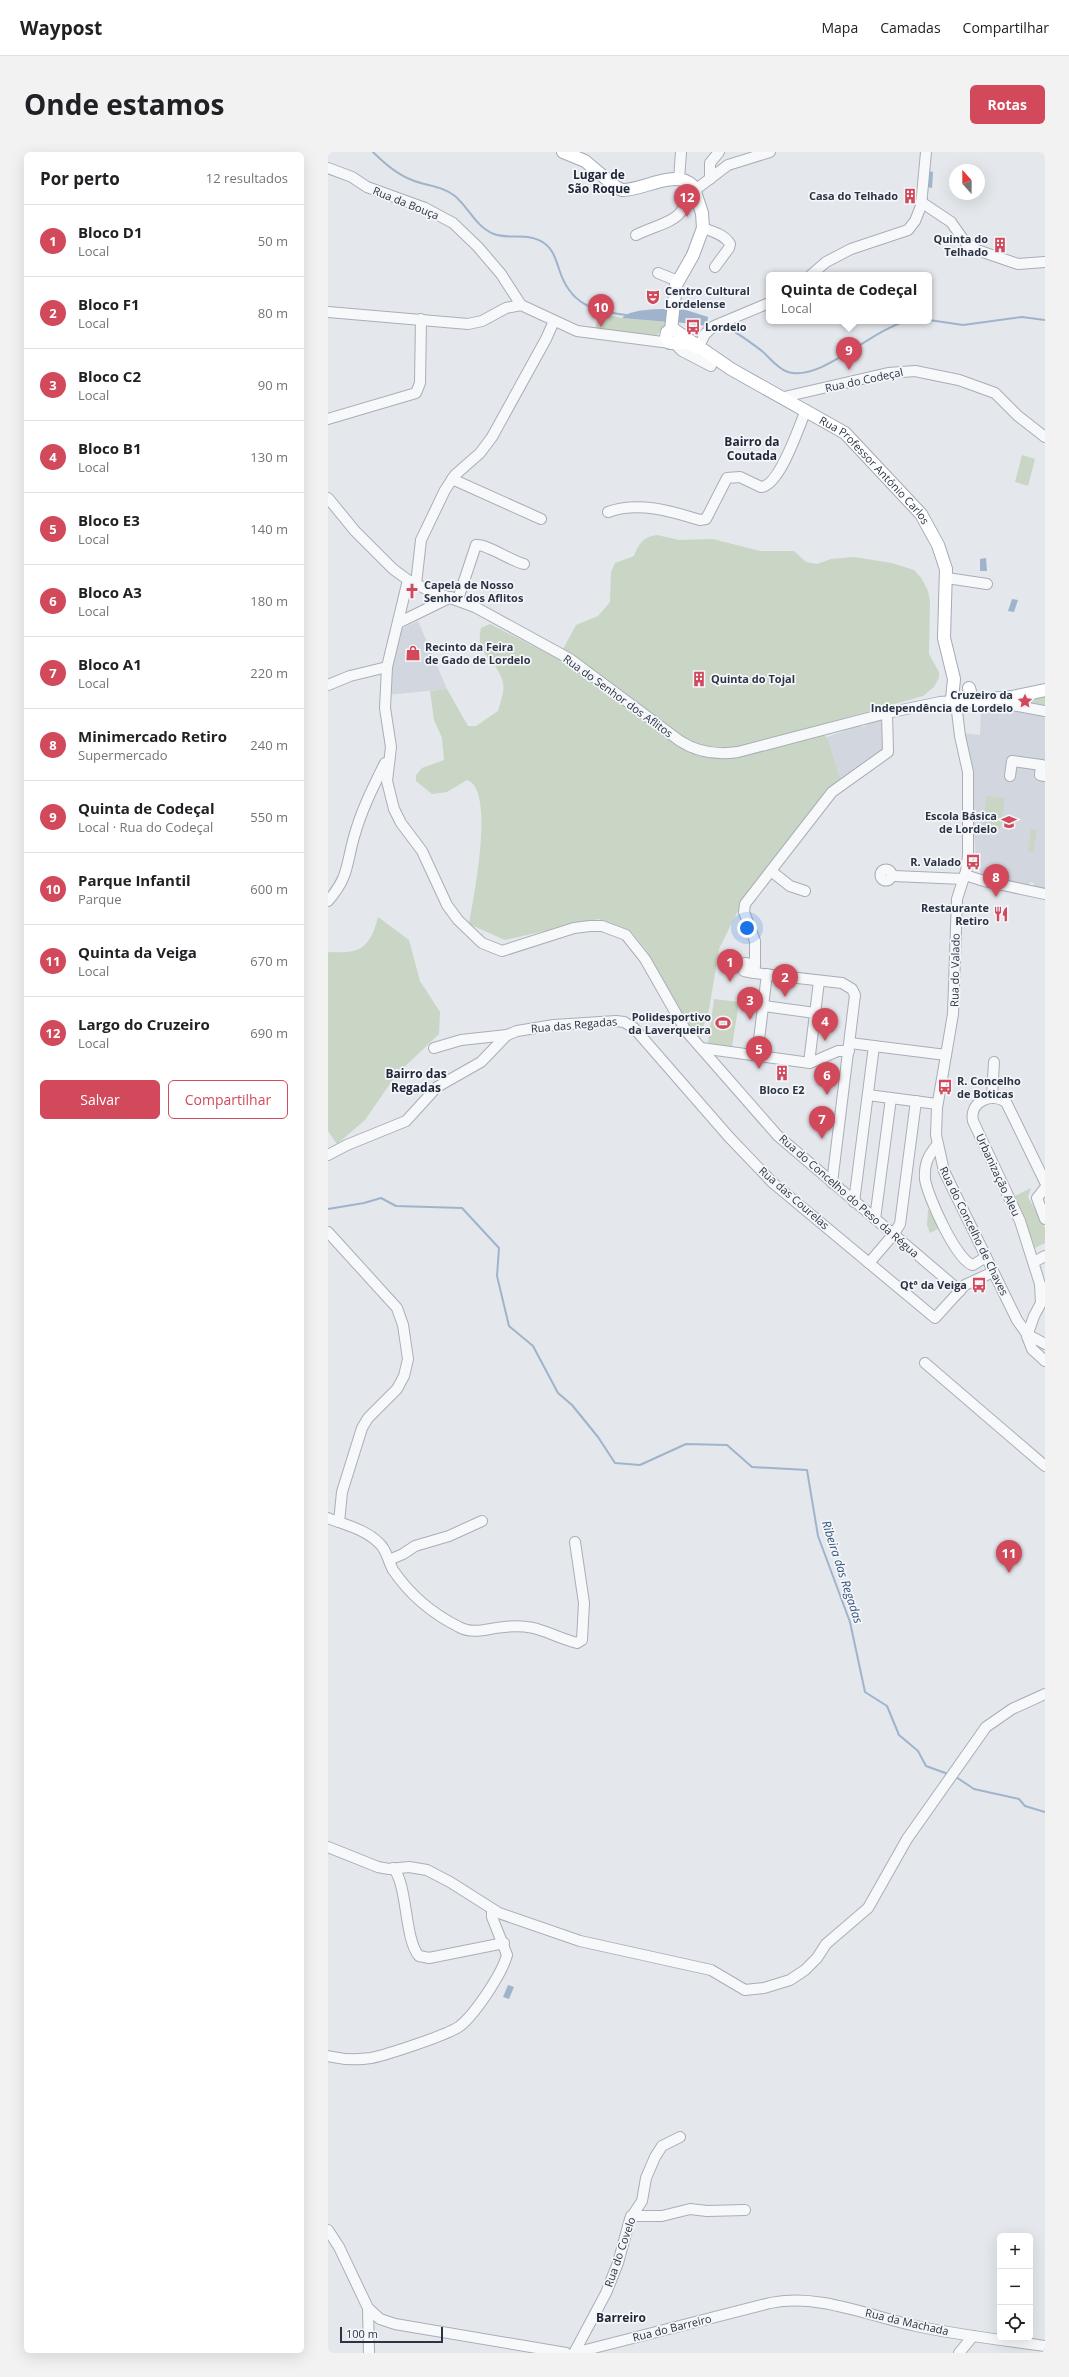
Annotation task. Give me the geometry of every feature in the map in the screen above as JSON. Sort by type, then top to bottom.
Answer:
[{"type":"main road","points":[[570,153],[589,164],[616,188],[622,190],[667,180],[679,180],[694,188],[702,213],[703,228],[693,256],[678,281],[673,302],[674,334]]},
{"type":"main road","name":"Rua Professor António Carlos","points":[[674,334],[850,437],[920,514],[941,551],[947,578],[944,638],[958,697]]},
{"type":"main road","points":[[948,659],[968,687],[971,695],[958,697]]},
{"type":"main road","points":[[968,687],[998,698]]},
{"type":"main road","points":[[958,697],[1015,697],[1045,690]]},
{"type":"street","points":[[679,180],[681,152]]},
{"type":"street","points":[[710,179],[710,164],[719,152]]},
{"type":"street","points":[[636,235],[677,217],[685,208],[694,188],[733,163],[770,152]]},
{"type":"street","points":[[814,272],[826,262],[851,249],[905,232],[915,221],[921,202],[926,152]]},
{"type":"street","name":"Rua da Bouça","points":[[328,168],[352,177],[367,187],[425,208],[453,222],[478,247],[501,274],[521,305]]},
{"type":"street","points":[[921,202],[951,222],[965,242],[977,250],[1018,264],[1045,262]]},
{"type":"street","points":[[703,228],[715,232],[728,240],[730,244],[729,248],[715,266]]},
{"type":"street","points":[[658,273],[678,281]]},
{"type":"street","points":[[698,348],[710,329],[766,304]]},
{"type":"street","points":[[328,312],[475,324],[506,308],[521,305],[577,331],[650,340],[674,334],[682,351],[711,366]]},
{"type":"street","points":[[328,419],[416,393],[420,383],[421,319]]},
{"type":"street","points":[[540,519],[452,479],[480,454],[492,437],[546,339],[554,321]]},
{"type":"street","name":"Rua do Codeçal","points":[[784,397],[896,372],[915,371],[959,380],[995,393],[1018,416],[1045,437]]},
{"type":"street","points":[[608,512],[625,507],[661,510],[705,520],[710,514],[724,481],[728,477],[740,478],[761,487],[772,482],[782,467],[806,410]]},
{"type":"street","name":"Rua do Concelho do Peso da Régua","points":[[452,479],[421,540],[412,582],[387,667],[385,708],[390,735],[390,754],[387,781],[394,809],[400,824],[422,851],[447,905],[471,934],[495,950],[502,951],[574,928],[602,926],[626,935],[636,945],[683,1026],[778,1136],[960,1291]]},
{"type":"street","name":"Rua do Senhor dos Aflitos","points":[[328,499],[355,532],[393,569],[412,582],[454,598],[570,659],[680,741],[700,750],[726,753],[738,752],[887,713],[928,705],[958,697]]},
{"type":"street","points":[[400,622],[454,598],[476,545],[483,546],[508,559],[524,564]]},
{"type":"street","points":[[947,578],[987,584]]},
{"type":"street","points":[[328,685],[354,675],[387,667]]},
{"type":"street","name":"Rua do Valado","points":[[946,1056],[954,1010],[957,899],[964,877],[969,843],[968,776],[960,736],[958,697]]},
{"type":"street","points":[[998,698],[1012,705],[1045,711]]},
{"type":"street","points":[[832,1183],[856,1002],[854,992],[842,984],[767,974],[754,968],[755,941],[744,908],[771,870],[832,792],[888,752],[887,713]]},
{"type":"street","points":[[328,901],[345,877],[354,836],[372,789],[390,754]]},
{"type":"street","points":[[1010,776],[1012,761],[1043,766],[1040,775],[1045,776]]},
{"type":"street","points":[[771,870],[789,885],[805,891]]},
{"type":"street","points":[[894,876],[964,877],[1045,894]]},
{"type":"street","points":[[756,1056],[764,1006],[767,974]]},
{"type":"street","points":[[809,1063],[819,980]]},
{"type":"street","points":[[764,1006],[815,1013]]},
{"type":"street","name":"Rua das Regadas","points":[[328,1155],[347,1145],[406,1121],[437,1087],[481,1062],[507,1035],[516,1031],[554,1025],[616,1021],[624,1022],[642,1035]]},
{"type":"street","points":[[434,1048],[461,1040],[507,1035]]},
{"type":"street","name":"Rua das Courelas","points":[[642,1035],[729,1137],[773,1183],[935,1318],[960,1291]]},
{"type":"street","points":[[854,1202],[874,1046]]},
{"type":"street","points":[[701,1048],[809,1063],[850,1047],[874,1046],[946,1056]]},
{"type":"street","name":"Rua do Concelho de Chaves","points":[[946,1056],[937,1104],[935,1124],[937,1145],[944,1171],[1017,1320],[1027,1334],[1042,1342]]},
{"type":"street","points":[[994,1062],[992,1098],[1000,1098],[1008,1105],[1045,1182]]},
{"type":"street","points":[[868,1095],[937,1104]]},
{"type":"street","points":[[875,1219],[891,1098]]},
{"type":"street","name":"Urbanização Aleu","points":[[992,1098],[976,1105],[972,1113],[973,1121],[1014,1208],[1034,1262],[1042,1299],[1039,1310],[1034,1316],[1027,1334]]},
{"type":"street","points":[[869,1263],[894,1235],[900,1224],[916,1101]]},
{"type":"street","points":[[937,1145],[926,1162],[926,1180],[931,1198],[960,1257],[973,1265],[986,1257]]},
{"type":"street","points":[[1045,1188],[1037,1198],[1045,1219]]},
{"type":"street","points":[[328,1232],[397,1308],[404,1325],[408,1359],[404,1376],[397,1389],[366,1421],[362,1428],[342,1492],[339,1522]]},
{"type":"street","points":[[1034,1262],[1045,1256]]},
{"type":"street","points":[[960,1291],[969,1283],[993,1272]]},
{"type":"street","points":[[1017,1320],[1034,1316]]},
{"type":"street","points":[[1027,1334],[1029,1344],[1036,1354],[1045,1361]]},
{"type":"street","points":[[1036,1354],[1042,1342]]},
{"type":"street","points":[[925,1363],[1045,1466]]},
{"type":"street","points":[[328,1518],[362,1531],[376,1540],[383,1547],[396,1574],[425,1605],[462,1629],[479,1631],[510,1626],[534,1626],[578,1643],[582,1638],[584,1603],[575,1542]]},
{"type":"street","points":[[389,1560],[403,1554],[415,1546],[449,1536],[482,1521]]},
{"type":"street","points":[[328,1847],[378,1867],[417,1868],[436,1874],[492,1910],[588,1943],[711,1970],[745,1990],[774,1986],[790,1980],[805,1970],[817,1958],[826,1944],[868,1908],[907,1839],[977,1738],[991,1722],[1012,1708],[1045,1694]]},
{"type":"street","points":[[393,1868],[399,1879],[415,1951],[419,1956],[433,1958],[504,1944]]},
{"type":"street","points":[[328,2056],[373,2057],[444,2035],[458,2027],[476,2009],[505,1960],[507,1952],[492,1917],[492,1910]]},
{"type":"street","name":"Rua do Covelo","points":[[574,2353],[606,2294],[631,2216],[642,2201],[646,2178],[657,2153],[668,2142],[680,2137]]},
{"type":"street","points":[[631,2216],[662,2216],[687,2210],[745,2210]]},
{"type":"street","points":[[328,2224],[330,2232],[368,2308],[380,2318],[395,2324],[566,2353]]},
{"type":"street","name":"Rua da Machada","points":[[770,2304],[790,2300],[837,2306],[917,2327],[1045,2346]]},
{"type":"street","name":"Rua do Barreiro","points":[[574,2353],[770,2304]]},
{"type":"street","points":[[368,2308],[369,2353]]},
{"type":"street","points":[[959,2353],[973,2336]]},
{"type":"shaded area","name":"Recinto da Feira de Gado de Lordelo","points":[[418,621],[447,689],[387,695],[389,675],[399,630]]},
{"type":"shaded area","name":"Escola Básica de Lordelo","points":[[981,708],[1045,714],[1045,891],[1033,888],[1034,883],[1030,882],[1028,888],[982,875],[976,864],[971,789],[961,733],[980,735]]},
{"type":"shaded area","points":[[885,717],[888,751],[842,783],[827,737],[850,729],[850,727],[858,725],[863,727],[867,725],[868,722]]},
{"type":"green space","points":[[599,313],[622,318],[668,322],[656,336],[595,330]]},
{"type":"green space","points":[[1022,455],[1035,459],[1028,486],[1015,482]]},
{"type":"green space","points":[[657,535],[679,540],[713,539],[760,551],[794,551],[806,562],[817,564],[831,559],[854,557],[892,563],[914,570],[922,579],[928,591],[930,602],[929,654],[939,672],[939,678],[934,687],[923,696],[741,747],[712,748],[689,741],[591,668],[562,651],[576,625],[598,616],[610,602],[611,572],[615,563],[634,556],[642,541],[648,537]]},
{"type":"green space","points":[[490,624],[572,666],[675,742],[721,758],[821,734],[827,737],[842,783],[740,907],[719,949],[709,1010],[701,1033],[697,1037],[691,1034],[647,951],[631,931],[599,919],[505,940],[469,924],[478,870],[480,846],[480,803],[476,788],[467,780],[447,792],[432,794],[416,781],[416,775],[422,768],[444,760],[442,738],[434,720],[430,691],[447,689],[468,726],[476,726],[498,711],[503,693],[503,683],[496,668],[484,652],[480,638],[481,628]]},
{"type":"green space","points":[[1045,693],[1045,708],[1031,705],[1031,696]]},
{"type":"green space","points":[[987,796],[1005,798],[1000,829],[983,826]]},
{"type":"green space","points":[[1031,829],[1037,830],[1033,852],[1028,851]]},
{"type":"green space","points":[[378,917],[409,940],[420,981],[440,1012],[439,1034],[396,1075],[365,1120],[337,1144],[328,1131],[328,952],[349,952],[362,947],[371,936]]},
{"type":"green space","name":"Polidesportivo da Laverqueira","points":[[714,999],[739,1002],[732,1047],[708,1043]]},
{"type":"green space","points":[[1031,1188],[1028,1197],[1045,1228],[1045,1243],[1035,1248],[1015,1196]]},
{"type":"green space","points":[[928,1210],[933,1210],[942,1227],[930,1233],[927,1225]]},
{"type":"water","points":[[929,171],[933,172],[932,188],[927,187]]},
{"type":"water","points":[[669,309],[668,322],[622,318],[637,311]]},
{"type":"water","points":[[676,309],[686,310],[708,317],[707,326],[676,322]]},
{"type":"water","points":[[986,558],[987,571],[980,571],[980,559]]},
{"type":"water","points":[[1012,599],[1018,600],[1014,612],[1008,611]]},
{"type":"water","points":[[508,1985],[514,1987],[509,1999],[503,1997]]},
{"type":"waterway","points":[[373,152],[401,175],[417,182],[440,188],[455,196],[477,222],[488,231],[500,236],[526,237],[544,243],[552,251],[564,281],[576,298],[593,308],[626,315]]},
{"type":"waterway","points":[[932,320],[963,325],[1022,317],[1045,320]]},
{"type":"waterway","points":[[724,326],[739,334],[762,351],[784,371],[801,373],[815,370],[831,363],[878,334],[899,324]]},
{"type":"waterway","name":"Ribeira das Regadas","points":[[328,1209],[364,1203],[381,1198],[396,1206],[462,1208],[499,1248],[497,1276],[509,1326],[533,1346],[558,1393],[572,1405],[598,1437],[615,1463],[640,1465],[686,1444],[727,1445],[752,1467],[807,1470],[818,1536],[850,1622],[865,1692],[887,1706],[899,1735],[918,1751],[926,1766],[948,1774]]},
{"type":"waterway","name":"Ribeira das Regadas","points":[[956,1777],[974,1789],[1019,1799],[1025,1806],[1045,1812]]},
{"type":"place","name":"Casa do Telhado","points":[[910,196]]},
{"type":"place","name":"Largo do Cruzeiro","points":[[687,217]]},
{"type":"place","name":"Quinta do Telhado","points":[[1000,245]]},
{"type":"place","name":"Centro Cultural Lordelense","points":[[653,297]]},
{"type":"place","name":"Parque Infantil","points":[[601,327]]},
{"type":"place","name":"Lordelo","points":[[693,327]]},
{"type":"place","name":"Quinta de Codeçal","points":[[849,370]]},
{"type":"place","name":"Capela de Nosso Senhor dos Aflitos","points":[[412,591]]},
{"type":"place","name":"Recinto da Feira de Gado de Lordelo","points":[[413,653]]},
{"type":"place","name":"Quinta do Tojal","points":[[699,679]]},
{"type":"place","name":"Cruzeiro da Independência de Lordelo","points":[[1025,701]]},
{"type":"place","name":"Escola Básica de Lordelo","points":[[1009,822]]},
{"type":"place","name":"R. Valado","points":[[973,862]]},
{"type":"place","name":"Minimercado Retiro","points":[[996,897]]},
{"type":"place","name":"Restaurante Retiro","points":[[1001,914]]},
{"type":"place","name":"Bloco D1","points":[[730,982]]},
{"type":"place","name":"Bloco F1","points":[[785,997]]},
{"type":"place","name":"Bloco C2","points":[[750,1020]]},
{"type":"place","name":"Polidesportivo da Laverqueira","points":[[723,1023]]},
{"type":"place","name":"Bloco B1","points":[[825,1041]]},
{"type":"place","name":"Bloco E3","points":[[759,1069]]},
{"type":"place","name":"Bloco E2","points":[[782,1073]]},
{"type":"place","name":"R. Concelho de Boticas","points":[[945,1087]]},
{"type":"place","name":"Bloco A3","points":[[827,1095]]},
{"type":"place","name":"Bloco A1","points":[[822,1139]]},
{"type":"place","name":"Qtª da Veiga","points":[[979,1285]]},
{"type":"place","name":"Quinta da Veiga","points":[[1009,1573]]},
{"type":"district","name":"Lugar de São Roque","points":[[599,182]]},
{"type":"district","name":"Bairro da Coutada","points":[[752,449]]},
{"type":"district","name":"Bairro das Regadas","points":[[416,1081]]},
{"type":"district","name":"Barreiro","points":[[621,2318]]}]
